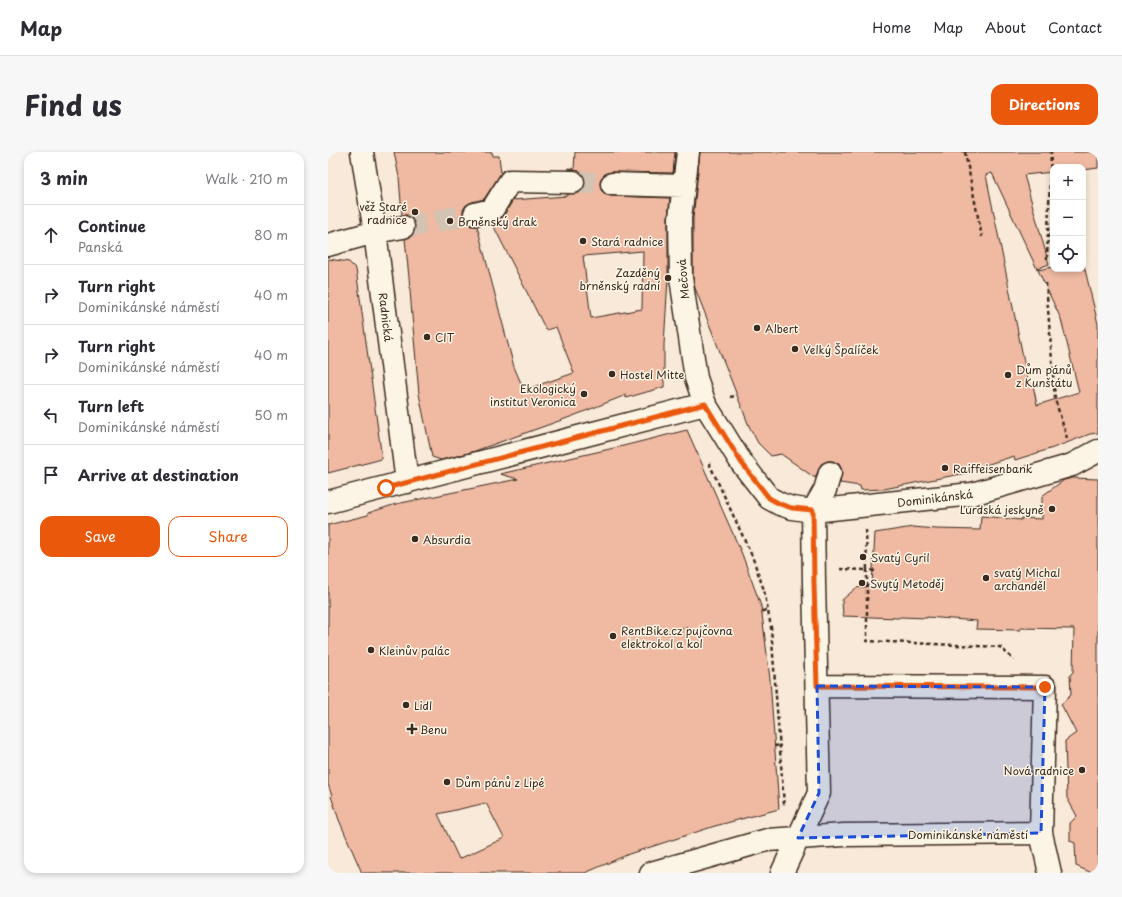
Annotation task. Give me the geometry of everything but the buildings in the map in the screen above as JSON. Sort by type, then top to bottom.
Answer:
[{"type":"street","name":"Radnická","points":[[362,152],[376,232],[407,482]]},
{"type":"street","name":"Mečová","points":[[688,152],[680,218],[682,278],[696,378],[705,404]]},
{"type":"street","points":[[475,214],[492,210],[510,181],[573,182]]},
{"type":"street","points":[[612,184],[684,186]]},
{"type":"street","points":[[328,244],[376,232],[404,227]]},
{"type":"street","points":[[328,502],[705,404],[741,462],[769,498],[792,508],[813,510]]},
{"type":"street","name":"Dominikánská","points":[[813,510],[972,494],[1072,465],[1098,451]]},
{"type":"street","points":[[782,873],[819,793],[813,510],[825,490],[830,473]]},
{"type":"street","name":"Dominikánské náměstí","points":[[651,873],[767,840],[844,835],[1041,834],[1045,687],[817,686]]},
{"type":"street","points":[[1041,834],[1050,873]]},
{"type":"path","points":[[965,152],[982,237]]},
{"type":"path","points":[[1047,259],[1051,152]]},
{"type":"path","points":[[1046,283],[1055,399],[1068,442]]},
{"type":"path","points":[[707,459],[752,556],[764,590],[771,627],[785,810],[773,840]]},
{"type":"path","points":[[867,543],[867,641],[1000,647],[1016,661]]},
{"type":"path","points":[[835,568],[875,571]]},
{"type":"path","points":[[762,611],[768,610]]},
{"type":"path","points":[[658,633],[688,628]]},
{"type":"path","points":[[774,746],[781,745]]},
{"type":"highlighted area","points":[[817,686],[1045,687],[1041,833],[798,838],[819,793]]},
{"type":"tunnel","points":[[573,182],[612,184]]},
{"type":"tunnel","points":[[403,227],[475,214]]},
{"type":"place","name":"věž Staré radnice","points":[[415,212]]},
{"type":"place","name":"Brněnský drak","points":[[450,221]]},
{"type":"place","name":"Stará radnice","points":[[583,241]]},
{"type":"place","name":"Zazděný brněnský radní","points":[[668,278]]},
{"type":"place","name":"Albert","points":[[757,328]]},
{"type":"place","name":"CIT","points":[[427,337]]},
{"type":"place","name":"Velký Špalíček","points":[[795,349]]},
{"type":"place","name":"Hostel Mitte","points":[[612,374]]},
{"type":"place","name":"Dům pánů z Kunštátu","points":[[1008,375]]},
{"type":"place","name":"Ekologický institut Veronica","points":[[584,394]]},
{"type":"place","name":"Raiffeisenbank","points":[[945,468]]},
{"type":"place","name":"Lurdská jeskyně","points":[[1052,509]]},
{"type":"place","name":"Absurdia","points":[[415,539]]},
{"type":"place","name":"Svatý Cyril","points":[[863,557]]},
{"type":"place","name":"svatý Michal archanděl","points":[[986,578]]},
{"type":"place","name":"Svytý Metoděj","points":[[862,583]]},
{"type":"place","name":"RentBike.cz pujčovna elektrokol a kol","points":[[613,636]]},
{"type":"place","name":"Kleinův palác","points":[[371,650]]},
{"type":"place","name":"Lidl","points":[[406,705]]},
{"type":"place","name":"Benu","points":[[412,729]]},
{"type":"place","name":"Nová radnice","points":[[1082,770]]},
{"type":"place","name":"Dům pánů z Lipé","points":[[447,782]]},
{"type":"route","points":[[386,488],[705,404],[741,462],[769,498],[792,508],[813,510],[817,686],[1045,687]]}]
